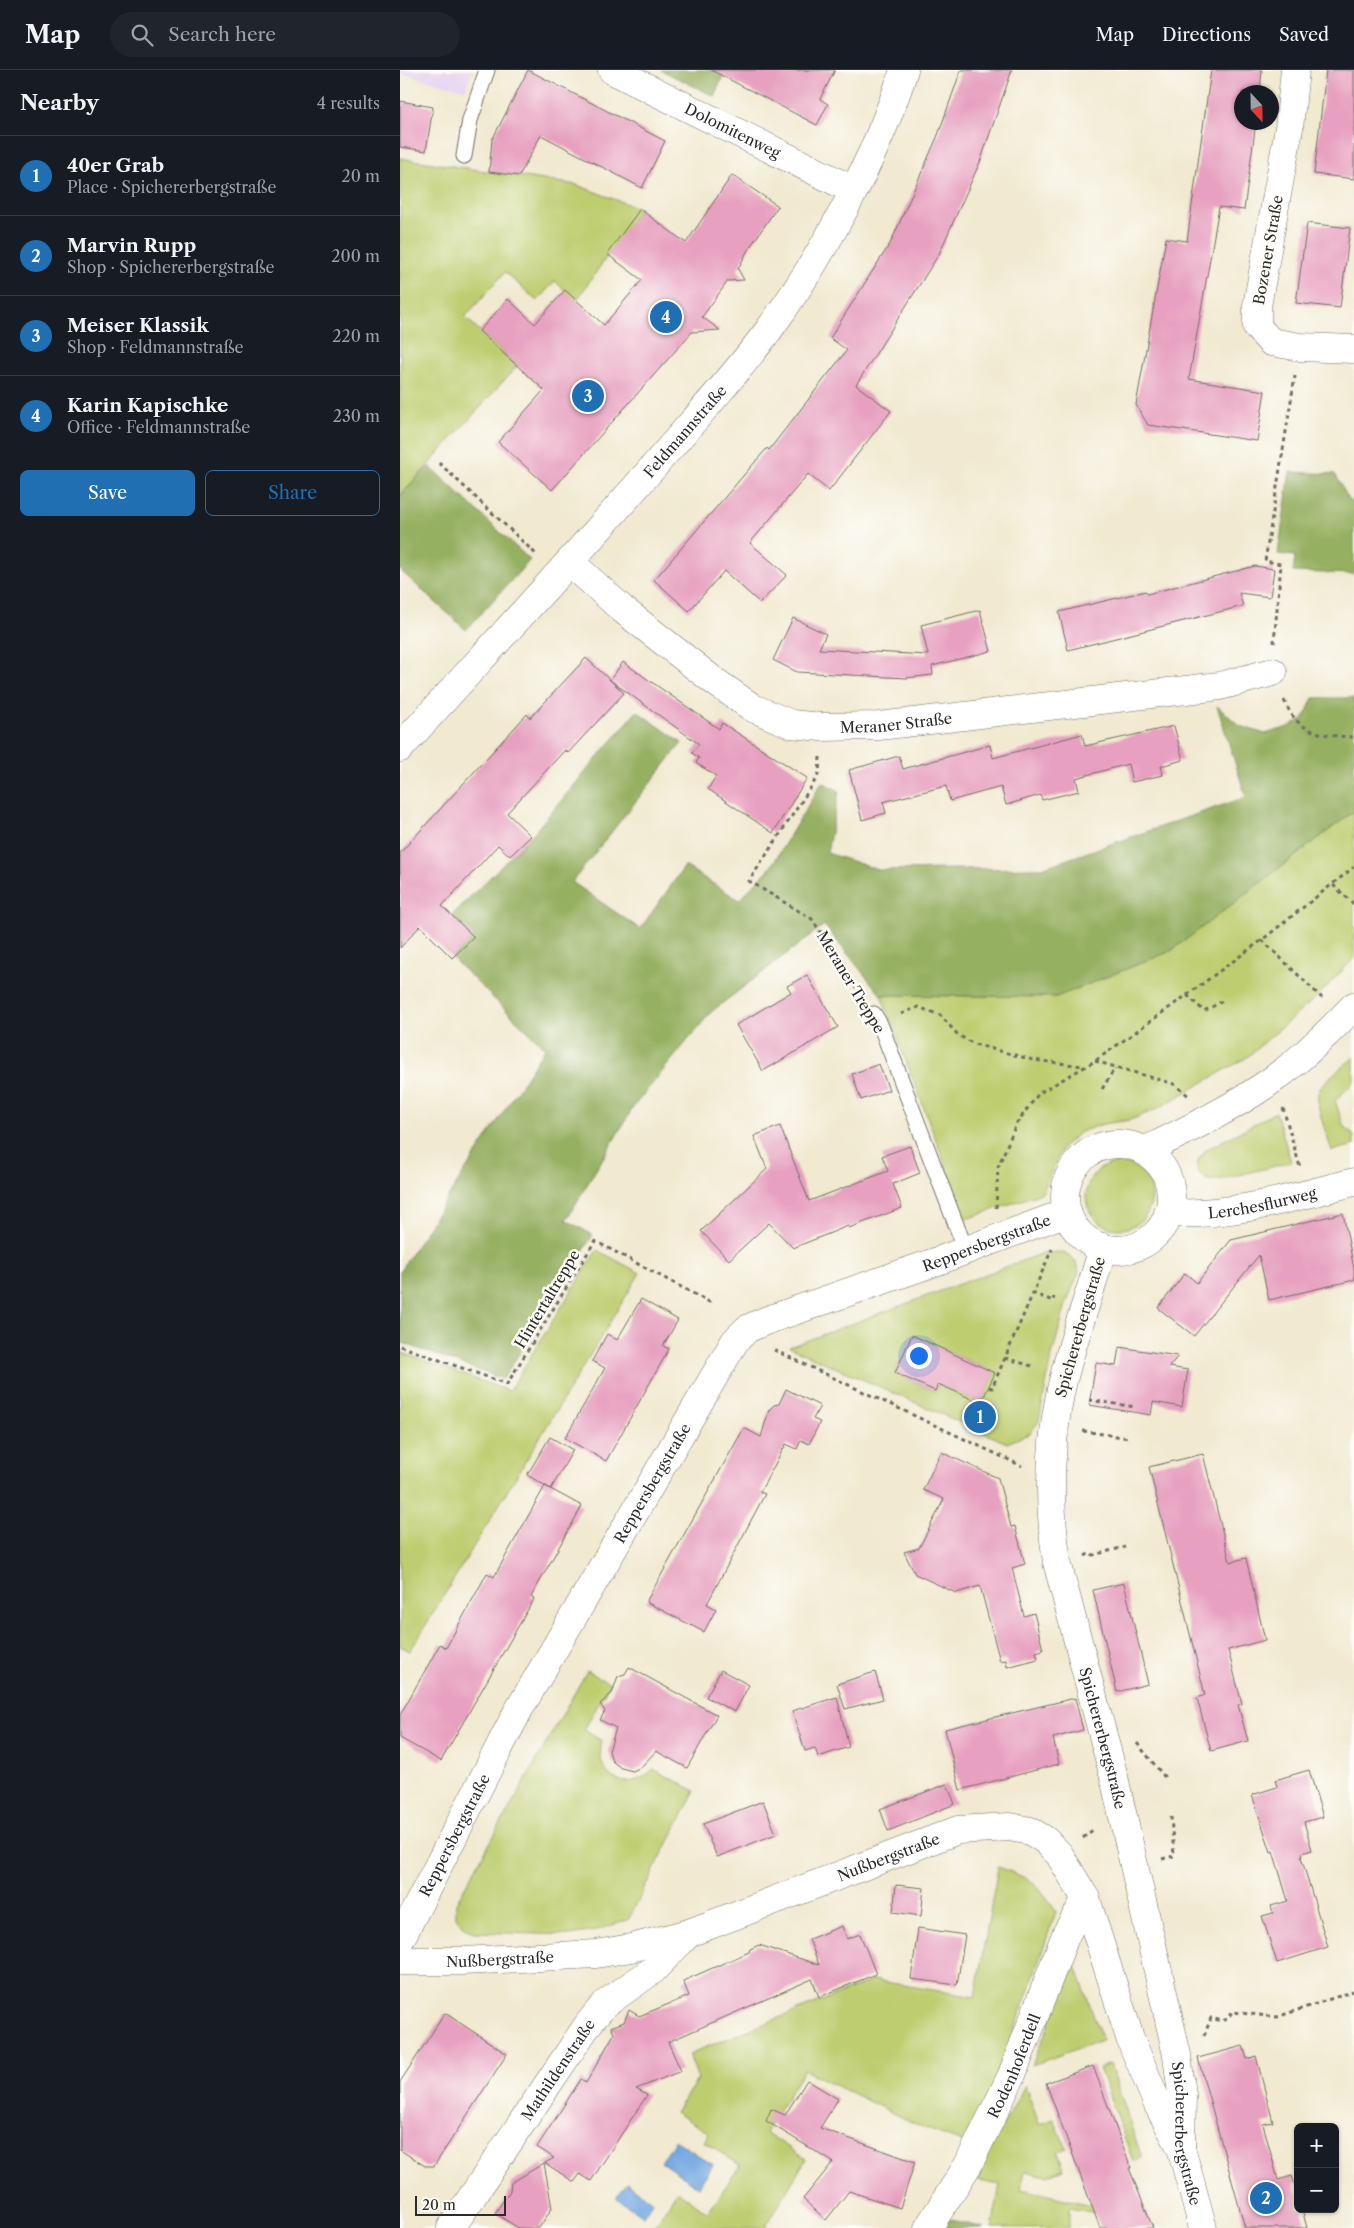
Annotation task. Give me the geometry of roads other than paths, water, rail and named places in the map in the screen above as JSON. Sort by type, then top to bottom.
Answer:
[{"type":"street","name":"Dolomitenweg","points":[[612,70],[853,190]]},
{"type":"street","name":"Feldmannstraße","points":[[400,748],[570,562],[710,403],[766,333],[833,228],[853,190],[876,142],[904,70]]},
{"type":"street","name":"Bozener Straße","points":[[1295,70],[1289,128],[1257,306],[1257,327],[1271,342],[1300,347],[1354,349]]},
{"type":"street","name":"Meraner Straße","points":[[570,562],[622,609],[714,681],[753,708],[791,724],[821,727],[889,725],[1220,686],[1273,672]]},
{"type":"street","points":[[1144,1151],[1204,1121],[1274,1079],[1295,1062],[1354,1006]]},
{"type":"street","name":"Spichererbergstraße","points":[[1126,1144],[1144,1151],[1156,1160],[1165,1172],[1170,1185],[1171,1199],[1168,1213],[1158,1231],[1142,1244],[1116,1250],[1103,1247],[1080,1235],[1067,1212],[1065,1199],[1066,1186],[1073,1169],[1088,1153],[1106,1145],[1126,1144]]},
{"type":"street","name":"Lerchesflurweg","points":[[1168,1213],[1194,1215],[1234,1210],[1354,1182]]},
{"type":"street","name":"Reppersbergstraße","points":[[400,1940],[518,1711],[735,1340],[747,1329],[765,1321],[1067,1212]]},
{"type":"street","name":"Spichererbergstraße","points":[[1103,1247],[1060,1396],[1050,1479],[1052,1526],[1058,1562],[1114,1777],[1177,2055],[1182,2095],[1181,2148],[1203,2228]]},
{"type":"street","name":"Nußbergstraße","points":[[400,1961],[462,1961],[596,1954],[631,1948],[689,1933],[958,1830],[1010,1827],[1030,1831],[1045,1840],[1059,1854],[1086,1899],[1130,2038],[1158,2106],[1181,2148]]},
{"type":"street","name":"Rodenhoferdell","points":[[928,2228],[968,2165],[1011,2076],[1066,1934],[1086,1899]]},
{"type":"street","name":"Mathildenstraße","points":[[450,2228],[590,2023],[605,2004],[653,1970],[689,1933]]},
{"type":"lane","points":[[464,156],[470,120],[487,70]]},
{"type":"lane","name":"Meraner Treppe","points":[[877,1019],[966,1250]]},
{"type":"water","points":[[675,2140],[713,2165],[698,2187],[661,2162]]},
{"type":"water","points":[[627,2183],[653,2201],[643,2216],[616,2198]]},
{"type":"place","name":"Karin Kapischke","points":[[666,317]]},
{"type":"place","name":"Meiser Klassik","points":[[588,396]]},
{"type":"place","name":"40er Grab","points":[[980,1417]]},
{"type":"place","name":"Marvin Rupp","points":[[1266,2198]]}]
